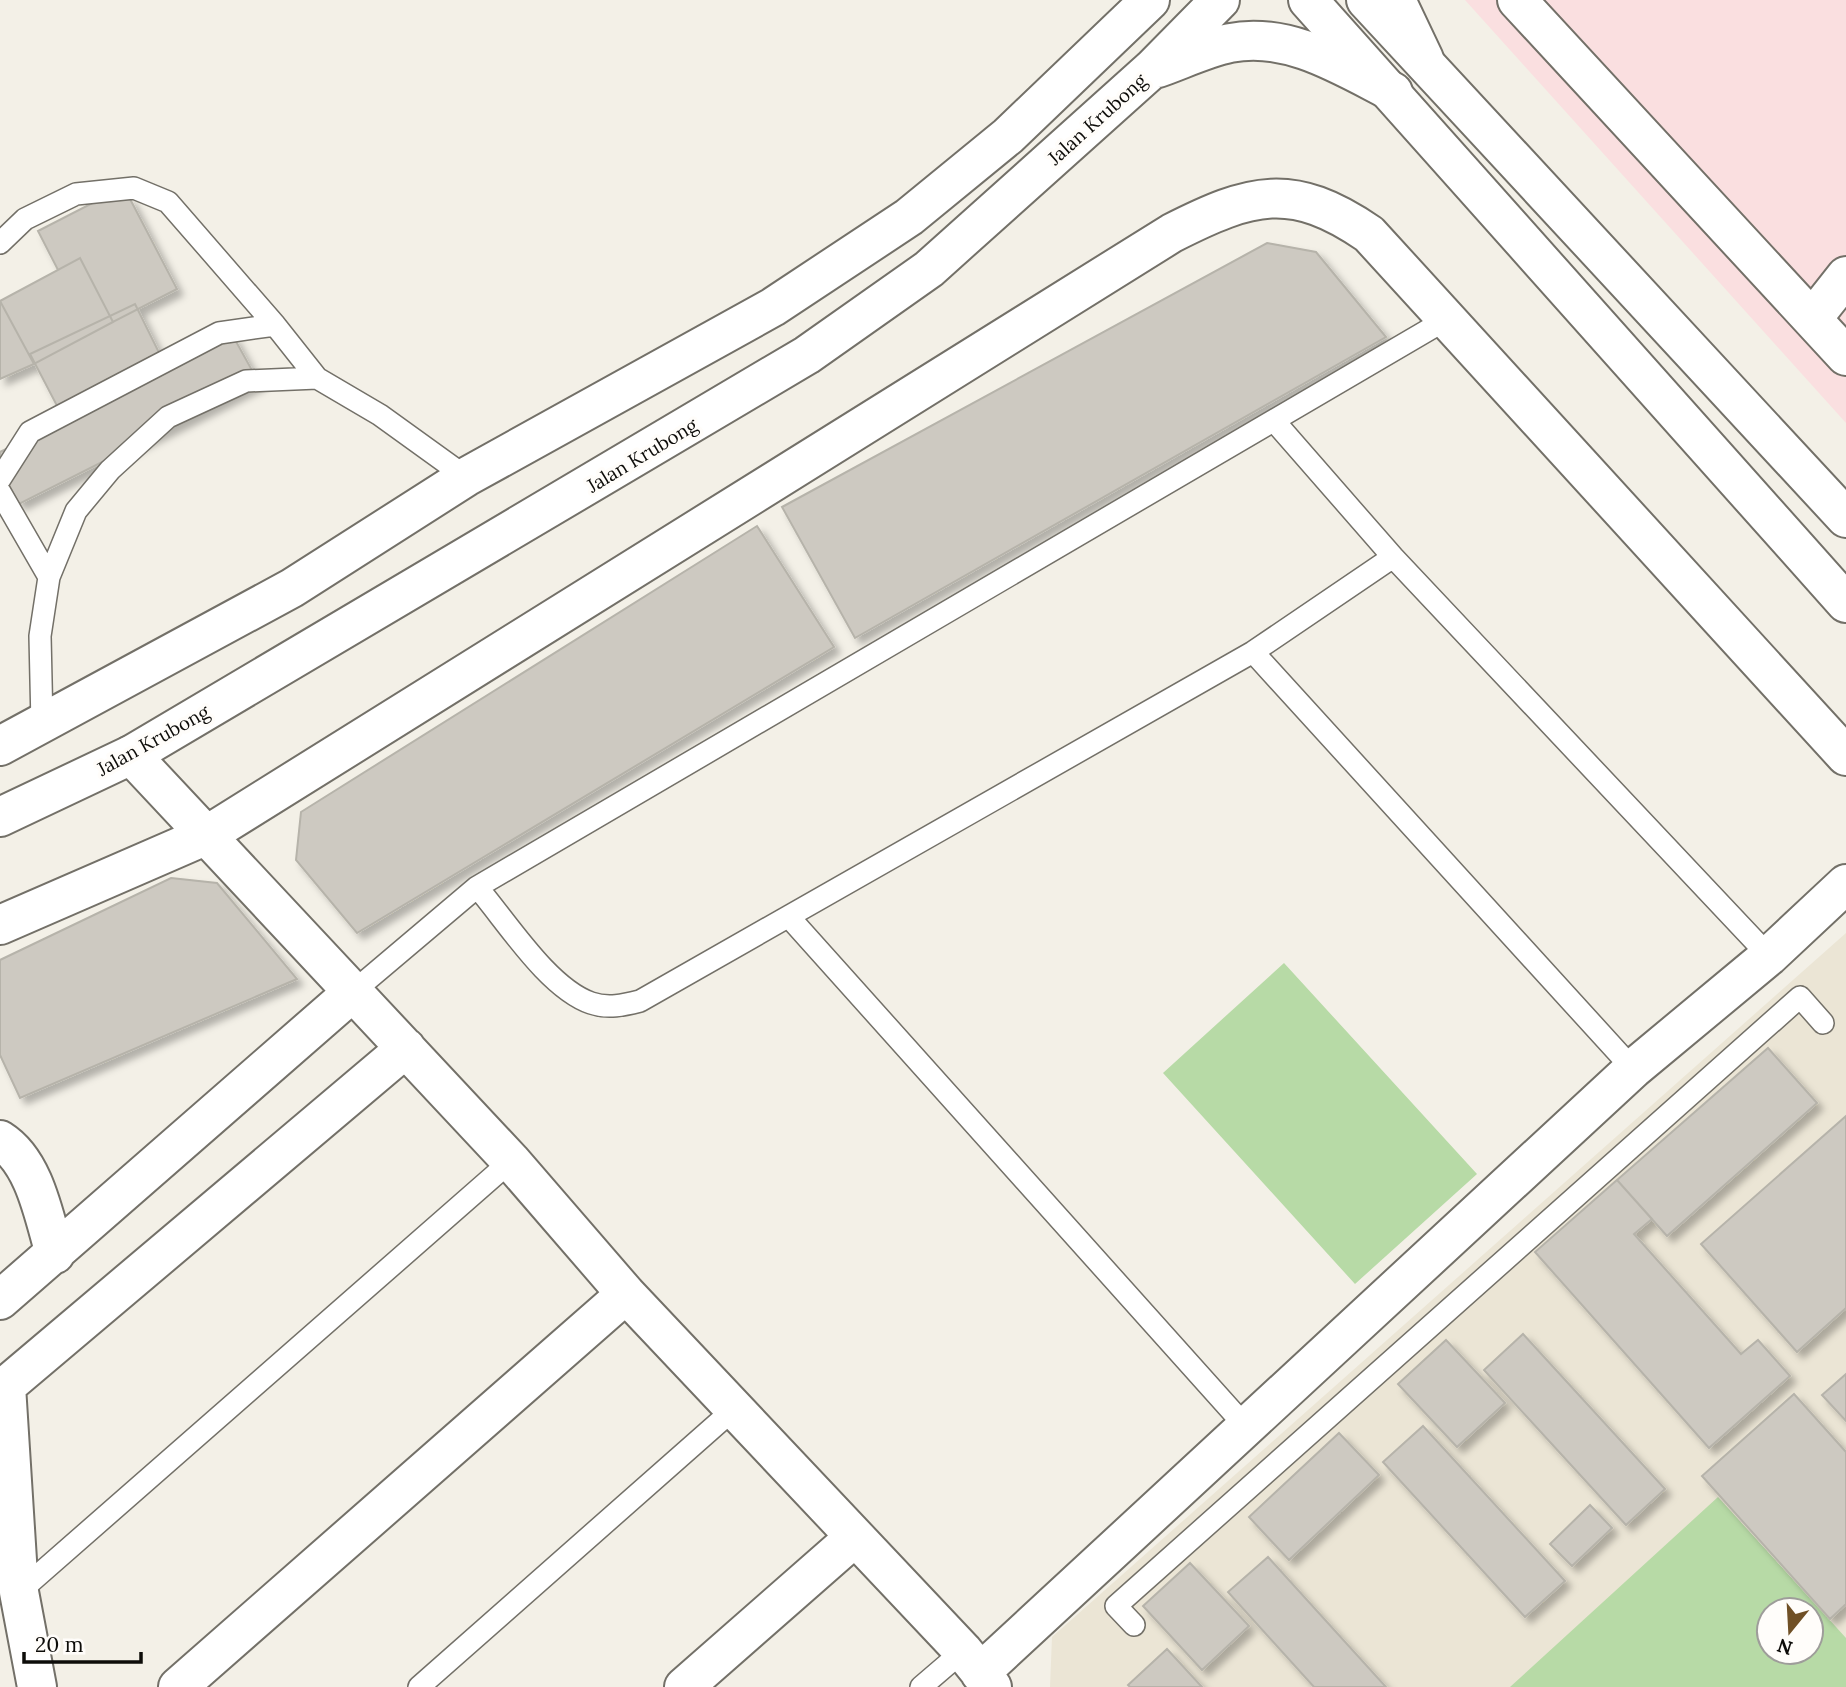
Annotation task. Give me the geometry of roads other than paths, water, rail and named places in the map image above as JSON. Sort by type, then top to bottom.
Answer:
[{"type":"street","points":[[0,746],[292,588],[467,477],[773,307],[909,217],[1008,136],[1150,0]]},
{"type":"street","name":"Jalan Krubong","points":[[0,817],[131,755],[648,452],[807,355],[929,269],[1152,69],[1220,0]]},
{"type":"street","points":[[1308,0],[1393,92],[1846,603]]},
{"type":"street","points":[[1366,0],[1424,59],[1846,518]]},
{"type":"street","points":[[1396,0],[1424,59]]},
{"type":"street","points":[[1517,0],[1846,356]]},
{"type":"street","points":[[1152,69],[1231,43],[1282,43],[1323,57],[1393,92]]},
{"type":"street","points":[[0,925],[207,835],[1160,241],[1209,215],[1252,199],[1292,199],[1337,212],[1369,234],[1846,756]]},
{"type":"street","points":[[1812,319],[1846,276]]},
{"type":"street","points":[[131,755],[354,991],[511,1161],[626,1294],[978,1670],[1247,1428],[1633,1069],[1769,956],[1846,884]]},
{"type":"street","points":[[0,1300],[354,991]]},
{"type":"street","points":[[37,1687],[19,1592],[3,1381],[406,1048]]},
{"type":"street","points":[[0,1140],[12,1147],[36,1189],[55,1254]]},
{"type":"street","points":[[178,1687],[626,1294]]},
{"type":"street","points":[[684,1687],[855,1537]]},
{"type":"lane","points":[[0,243],[25,219],[76,194],[134,188],[168,202],[275,325],[317,378],[380,415],[467,477]]},
{"type":"lane","points":[[354,991],[477,887],[1447,319]]},
{"type":"lane","points":[[0,479],[30,432],[219,334],[275,325]]},
{"type":"lane","points":[[41,724],[40,636],[49,577],[76,511],[110,470],[168,416],[246,381],[317,378]]},
{"type":"lane","points":[[1275,422],[1393,556],[1769,956]]},
{"type":"lane","points":[[0,492],[49,577]]},
{"type":"lane","points":[[477,887],[569,993],[593,1004],[618,1006],[640,1001],[1253,652],[1393,556]]},
{"type":"lane","points":[[1253,652],[1633,1069]]},
{"type":"lane","points":[[789,918],[1247,1428]]},
{"type":"lane","points":[[1134,1625],[1116,1606],[1800,997],[1823,1023]]},
{"type":"lane","points":[[19,1592],[511,1161]]},
{"type":"lane","points":[[419,1687],[734,1409]]},
{"type":"lane","points":[[920,1687],[978,1670]]}]
